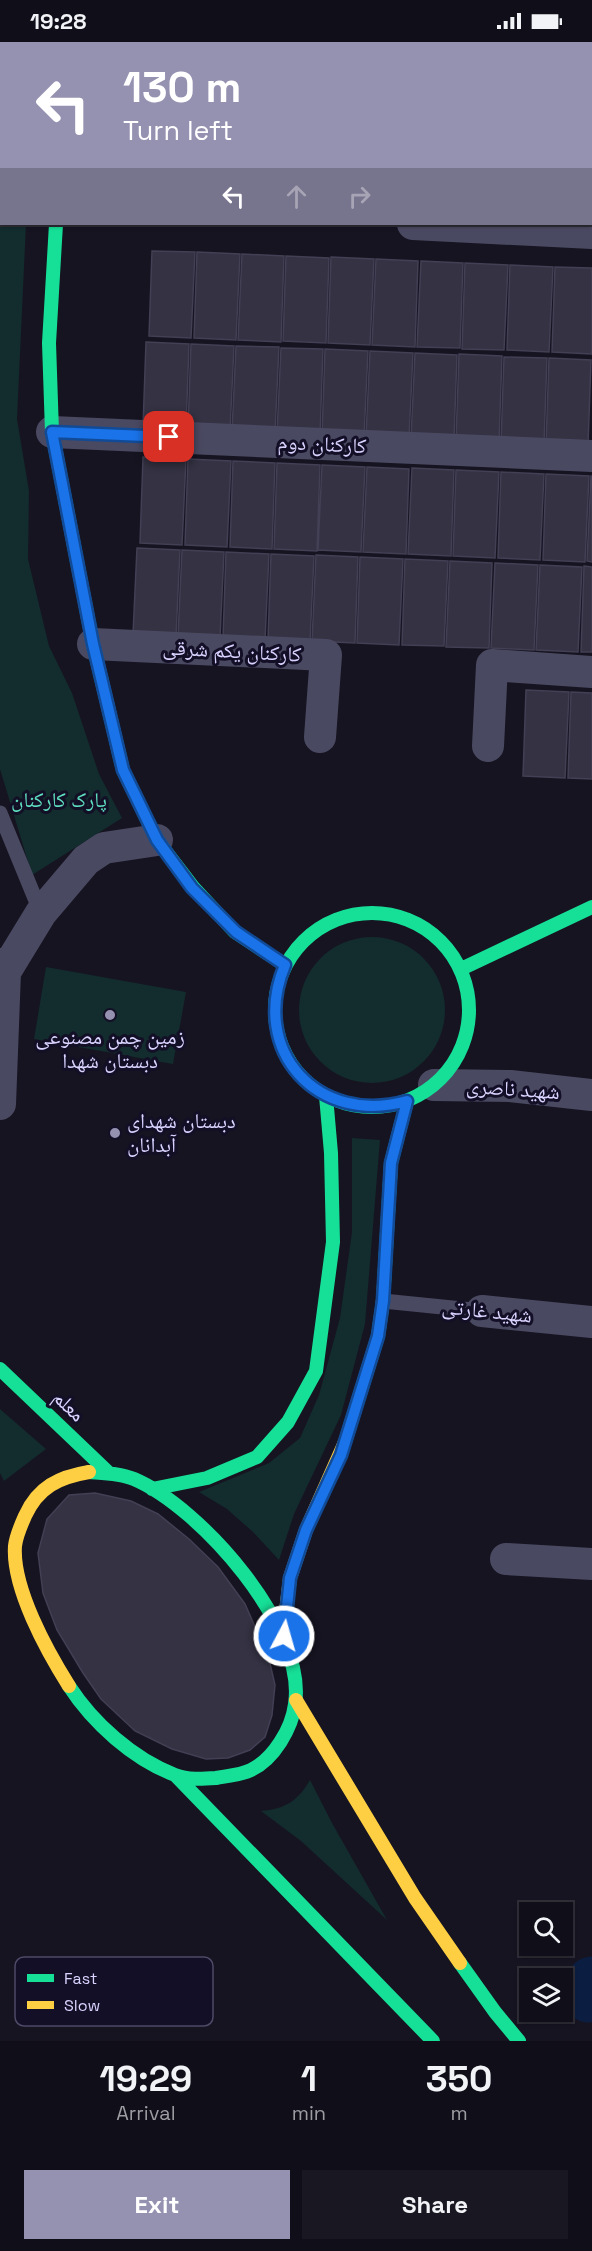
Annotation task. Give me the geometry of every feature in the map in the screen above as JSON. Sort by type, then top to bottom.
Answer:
[{"type":"street","points":[[56,225],[50,343],[52,432],[93,644],[123,770],[157,840],[192,888],[236,932],[285,965]]},
{"type":"street","points":[[433,225],[592,233]]},
{"type":"street","name":"کارکنان دوم","points":[[52,432],[592,456]]},
{"type":"street","name":"کارکنان یکم شرقی","points":[[93,644],[326,655],[320,737]]},
{"type":"street","points":[[488,746],[492,665],[592,672]]},
{"type":"street","points":[[0,1104],[3,968],[41,913],[86,860],[104,848],[157,840]]},
{"type":"street","points":[[461,969],[592,907]]},
{"type":"street","points":[[356,914],[392,914],[426,928],[446,947],[461,969],[470,1005],[469,1023],[458,1057],[434,1085],[407,1101],[391,1105],[358,1106],[326,1096],[297,1072],[286,1056],[275,1020],[278,983],[285,965],[295,950],[322,926],[356,914]]},
{"type":"street","name":"شهید ناصری","points":[[434,1085],[510,1086],[592,1095]]},
{"type":"street","points":[[152,1489],[207,1478],[257,1457],[288,1422],[316,1371],[333,1242],[331,1153],[326,1096]]},
{"type":"street","points":[[284,1636],[290,1578],[306,1530],[341,1455],[378,1336],[383,1301],[391,1163],[407,1101]]},
{"type":"street","name":"شهید غارتی","points":[[482,1311],[592,1322]]},
{"type":"street","name":"معلم","points":[[0,1369],[109,1473]]},
{"type":"street","points":[[176,1776],[213,1779],[249,1772],[272,1753],[289,1727],[296,1700],[293,1666],[284,1636],[252,1582],[233,1559],[212,1536],[174,1503],[133,1479],[109,1473],[89,1472],[68,1475],[51,1482],[30,1502],[15,1549],[18,1573],[31,1615],[50,1654],[86,1709],[134,1751],[176,1776],[433,2041]]},
{"type":"street","points":[[6,1514],[18,1534]]},
{"type":"street","points":[[506,1559],[592,1564]]},
{"type":"street","points":[[296,1700],[415,1898],[495,2012],[519,2041]]},
{"type":"lane","points":[[0,813],[41,913]]},
{"type":"lane","name":"شهید غارتی","points":[[383,1301],[482,1311]]},
{"type":"green space","name":"پارک کارکنان","points":[[0,225],[26,225],[17,419],[29,491],[28,559],[49,646],[72,693],[99,774],[122,818],[32,875],[0,769]]},
{"type":"green space","points":[[372,937],[400,943],[412,949],[423,959],[433,970],[439,982],[445,1010],[439,1038],[433,1050],[423,1061],[412,1071],[400,1077],[372,1083],[344,1077],[332,1071],[321,1061],[311,1050],[305,1038],[299,1010],[305,982],[311,970],[321,959],[332,949],[344,943]]},
{"type":"green space","name":"زمین چمن مصنوعی دبستان شهدا","points":[[46,967],[186,992],[173,1064],[34,1039]]},
{"type":"green space","points":[[352,1138],[380,1140],[365,1324],[341,1415],[294,1514],[279,1560],[227,1509],[199,1492],[269,1463],[300,1438],[319,1395],[340,1318],[352,1232]]},
{"type":"green space","points":[[0,1409],[46,1449],[4,1481],[0,1473]]},
{"type":"green space","points":[[310,1780],[387,1920],[301,1841],[261,1811],[290,1803],[296,1799]]},
{"type":"building","points":[[152,251],[195,252],[191,338],[149,336]]},
{"type":"building","points":[[197,252],[240,254],[236,340],[194,338]]},
{"type":"building","points":[[242,254],[284,256],[281,342],[238,340]]},
{"type":"building","points":[[286,256],[329,258],[326,343],[283,341]]},
{"type":"building","points":[[331,257],[374,259],[370,345],[328,343]]},
{"type":"building","points":[[376,259],[418,261],[415,347],[372,345]]},
{"type":"building","points":[[421,261],[463,263],[460,348],[417,347]]},
{"type":"building","points":[[465,263],[508,265],[504,350],[462,349]]},
{"type":"building","points":[[510,265],[553,267],[549,352],[507,350]]},
{"type":"building","points":[[555,267],[592,268],[592,354],[552,352]]},
{"type":"building","points":[[146,342],[189,344],[186,429],[143,427]]},
{"type":"building","points":[[191,344],[234,346],[230,431],[188,429]]},
{"type":"building","points":[[236,346],[279,347],[275,433],[232,431]]},
{"type":"building","points":[[281,348],[323,349],[320,435],[277,433]]},
{"type":"building","points":[[325,349],[368,351],[364,437],[322,435]]},
{"type":"building","points":[[370,351],[413,353],[409,438],[366,436]]},
{"type":"building","points":[[415,353],[457,355],[454,440],[411,438]]},
{"type":"building","points":[[459,354],[502,356],[499,442],[456,440]]},
{"type":"building","points":[[504,357],[547,358],[544,444],[501,442]]},
{"type":"building","points":[[549,358],[591,360],[588,445],[546,444]]},
{"type":"building","points":[[143,457],[186,459],[182,545],[140,543]]},
{"type":"building","points":[[188,459],[231,461],[227,547],[185,545]]},
{"type":"building","points":[[233,461],[275,463],[272,549],[230,547]]},
{"type":"building","points":[[277,463],[320,465],[317,551],[274,549]]},
{"type":"building","points":[[322,465],[365,467],[361,552],[318,550]]},
{"type":"building","points":[[367,467],[409,469],[406,554],[363,552]]},
{"type":"building","points":[[412,468],[454,470],[451,556],[408,554]]},
{"type":"building","points":[[456,470],[499,472],[495,558],[453,556]]},
{"type":"building","points":[[501,472],[544,474],[540,560],[498,558]]},
{"type":"building","points":[[546,474],[589,476],[585,562],[543,560]]},
{"type":"building","points":[[592,476],[592,562],[587,561]]},
{"type":"building","points":[[137,548],[180,550],[176,636],[133,634]]},
{"type":"building","points":[[182,550],[224,552],[220,637],[178,636]]},
{"type":"building","points":[[226,552],[269,554],[265,640],[223,638]]},
{"type":"building","points":[[271,554],[314,556],[310,641],[268,639]]},
{"type":"building","points":[[316,555],[358,557],[355,643],[312,641]]},
{"type":"building","points":[[360,557],[403,559],[399,645],[357,643]]},
{"type":"building","points":[[405,559],[448,561],[444,646],[402,645]]},
{"type":"building","points":[[450,561],[492,563],[489,648],[446,647]]},
{"type":"building","points":[[495,563],[538,565],[534,650],[491,648]]},
{"type":"building","points":[[540,565],[582,567],[578,652],[536,650]]},
{"type":"building","points":[[584,566],[592,567],[592,652],[581,652]]},
{"type":"building","points":[[526,690],[569,692],[565,778],[523,776]]},
{"type":"building","points":[[571,692],[592,693],[592,779],[568,778]]},
{"type":"building","points":[[95,1493],[131,1501],[158,1514],[218,1567],[245,1604],[269,1659],[275,1685],[272,1715],[265,1737],[250,1750],[228,1758],[206,1759],[172,1749],[135,1731],[101,1699],[57,1630],[43,1593],[38,1553],[47,1519],[69,1495]]},
{"type":"waterway","points":[[589,1997],[592,1982]]},
{"type":"traffic: fast","points":[[56,225],[49,343],[52,432],[93,644],[123,770],[157,840],[193,887],[235,932],[285,965]]},
{"type":"traffic: fast","points":[[461,969],[592,907]]},
{"type":"traffic: fast","points":[[362,913],[382,913],[418,924],[441,941],[453,956],[462,973],[469,1000],[469,1010],[469,1020],[462,1047],[453,1064],[441,1079],[426,1091],[409,1100],[382,1107],[362,1107],[326,1096],[297,1072],[286,1056],[279,1038],[275,1020],[275,1000],[286,964],[310,935],[326,924],[344,917],[362,913]]},
{"type":"traffic: fast","points":[[152,1489],[207,1478],[257,1457],[288,1422],[316,1371],[333,1242],[331,1153],[326,1096]]},
{"type":"traffic: fast","points":[[345,1442],[378,1336],[383,1301],[391,1163],[407,1101]]},
{"type":"traffic: fast","points":[[0,1369],[109,1473]]},
{"type":"traffic: fast","points":[[69,1686],[102,1726],[129,1750],[175,1775],[200,1779],[247,1772],[259,1765],[281,1742],[290,1723],[295,1704],[294,1674],[284,1641],[267,1607],[244,1574],[217,1542],[189,1515],[134,1479],[118,1474],[89,1472]]},
{"type":"traffic: fast","points":[[176,1776],[433,2041]]},
{"type":"traffic: fast","points":[[460,1963],[519,2041]]},
{"type":"traffic: slow","points":[[283,1636],[290,1578],[306,1530],[345,1442]]},
{"type":"traffic: slow","points":[[69,1686],[41,1637],[25,1600],[19,1581],[15,1546],[25,1516],[36,1498],[59,1480],[89,1472]]},
{"type":"traffic: slow","points":[[296,1700],[415,1898],[460,1963]]},
{"type":"place","name":"زمین چمن مصنوعی دبستان شهدا","points":[[110,1015]]},
{"type":"place","name":"دبستان شهدای آبدانان","points":[[115,1133]]},
{"type":"route","points":[[169,437],[52,432],[93,644],[123,770],[157,840],[192,888],[236,932],[285,965],[278,983],[275,1020],[286,1056],[297,1072],[326,1096],[341,1102],[374,1107],[407,1101],[391,1163],[383,1301],[378,1336],[341,1455],[306,1530],[290,1578],[284,1636]]}]
